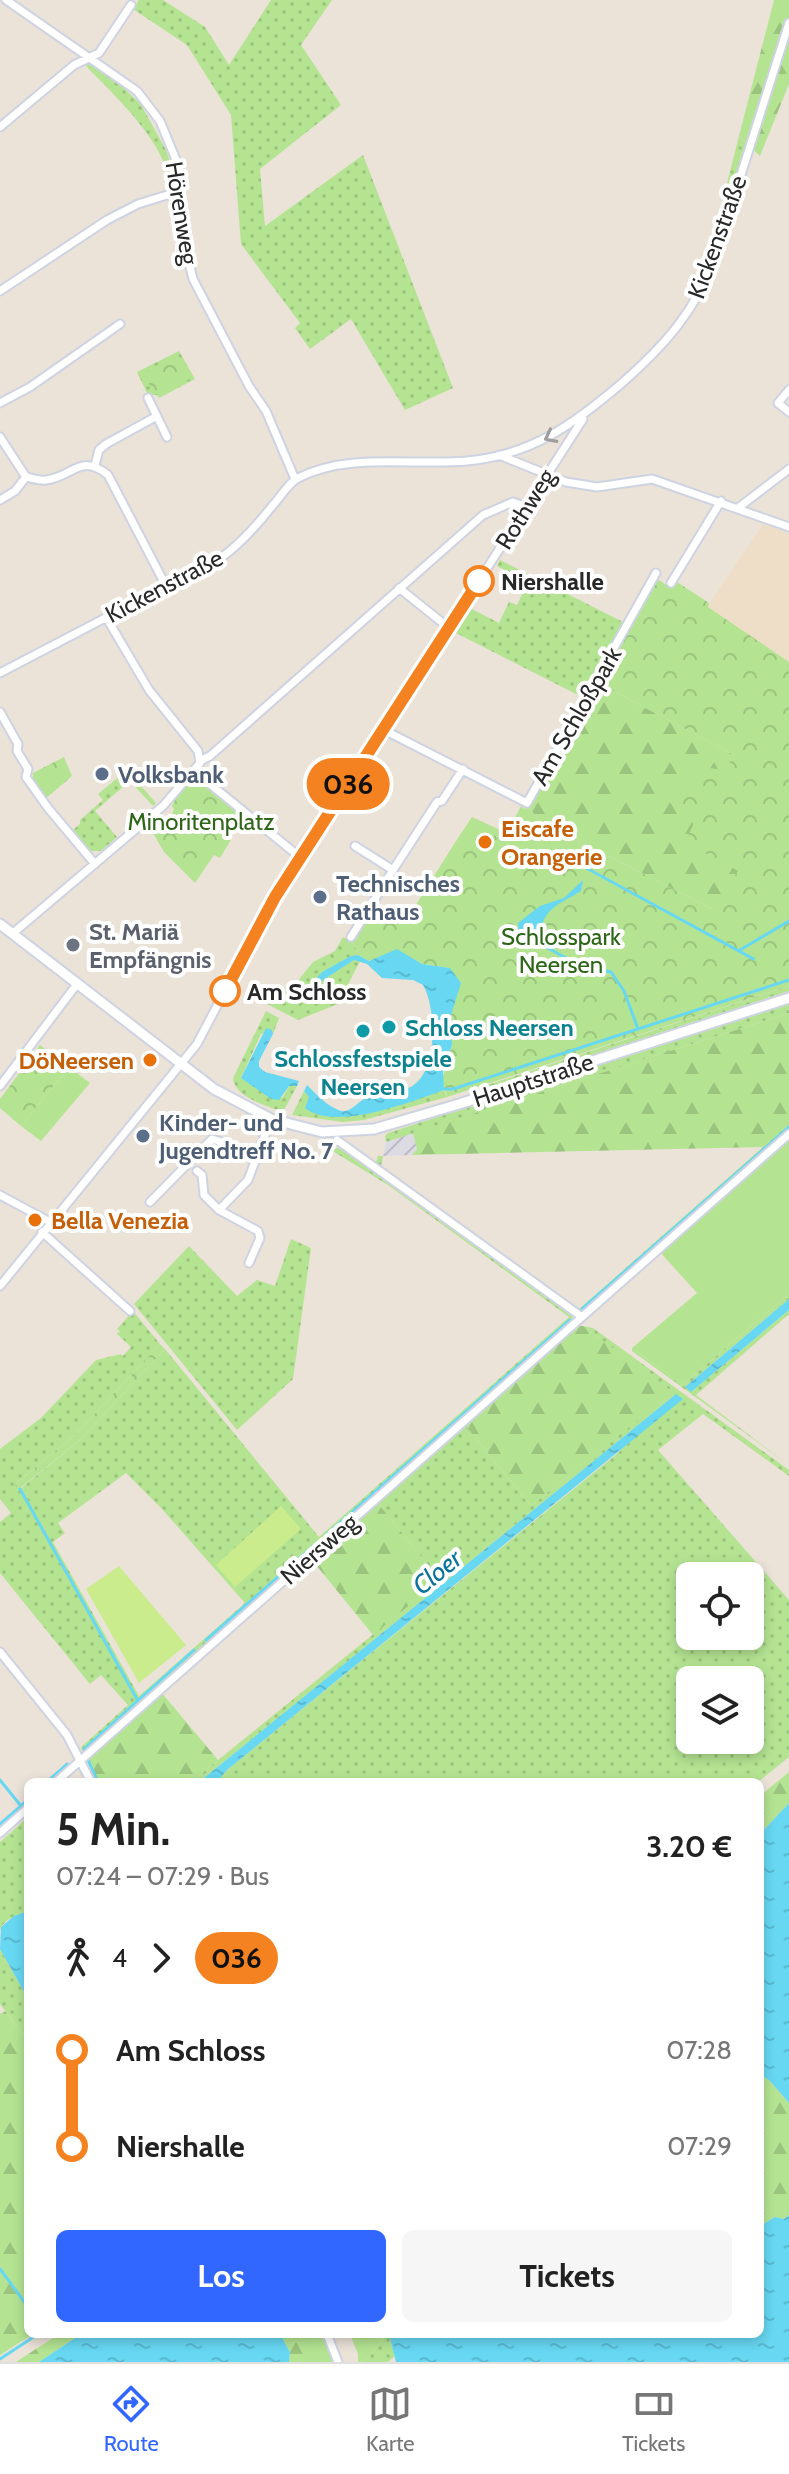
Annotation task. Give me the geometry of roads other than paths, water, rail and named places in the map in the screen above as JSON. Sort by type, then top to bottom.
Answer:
[{"type":"street","name":"Hörenweg","points":[[6,0],[137,91],[160,121],[179,167],[183,239],[193,279],[249,386],[266,411],[295,479]]},
{"type":"street","points":[[0,127],[74,65],[99,53],[131,5]]},
{"type":"street","name":"Kickenstraße","points":[[0,673],[230,551],[295,479],[369,461],[457,461],[499,455],[555,435],[595,406],[669,339],[700,294],[715,257],[789,23]]},
{"type":"street","points":[[0,291],[107,220],[138,204],[180,191]]},
{"type":"street","points":[[0,403],[30,387],[120,324]]},
{"type":"street","points":[[789,390],[778,403],[789,412]]},
{"type":"street","points":[[148,398],[167,437]]},
{"type":"street","name":"Rothweg","points":[[0,1286],[3,1278],[200,1039],[256,930],[546,474],[574,431],[595,406]]},
{"type":"street","points":[[95,465],[99,450],[106,444],[157,416]]},
{"type":"street","points":[[0,437],[26,477],[45,480],[84,465],[95,465],[108,475],[166,586]]},
{"type":"street","points":[[499,455],[566,482],[597,487],[652,479],[789,527]]},
{"type":"street","points":[[738,508],[789,469]]},
{"type":"street","points":[[0,500],[15,491],[26,477]]},
{"type":"street","points":[[671,583],[721,501]]},
{"type":"street","points":[[12,934],[163,806],[198,766],[483,515],[513,502],[526,507]]},
{"type":"street","name":"Am Schloßpark","points":[[384,730],[527,803],[656,573]]},
{"type":"street","points":[[399,588],[449,628]]},
{"type":"street","points":[[106,617],[144,683],[198,751],[198,766],[301,858]]},
{"type":"street","points":[[0,712],[28,769],[26,777],[95,864]]},
{"type":"street","points":[[351,937],[437,802],[442,801],[463,769]]},
{"type":"street","points":[[355,846],[393,870]]},
{"type":"street","name":"Hauptstraße","points":[[0,924],[224,1095],[271,1119],[322,1132],[374,1129],[789,998]]},
{"type":"street","points":[[0,1086],[77,984]]},
{"type":"street","points":[[219,1210],[248,1180],[271,1119]]},
{"type":"street","name":"Niersweg","points":[[60,1778],[789,1134]]},
{"type":"street","points":[[150,1202],[212,1139],[225,1143]]},
{"type":"street","points":[[337,1140],[582,1317]]},
{"type":"street","points":[[197,1171],[202,1175],[204,1195],[219,1210],[258,1231],[260,1238],[249,1263]]},
{"type":"street","points":[[0,1195],[50,1222]]},
{"type":"street","points":[[42,1232],[130,1311]]},
{"type":"street","points":[[0,1652],[61,1727],[89,1778]]},
{"type":"street","points":[[0,1833],[24,1812]]},
{"type":"street","points":[[329,2338],[338,2362]]},
{"type":"water","points":[[578,862],[755,958],[754,961],[576,864]]},
{"type":"water","points":[[583,880],[581,891],[546,915],[539,943],[519,937],[518,923],[540,906],[564,898]]},
{"type":"water","points":[[397,949],[422,964],[450,968],[461,983],[451,1015],[452,1045],[443,1070],[444,1090],[354,1116],[318,1115],[305,1108],[309,1097],[304,1091],[307,1085],[327,1103],[345,1111],[368,1097],[398,1092],[415,1084],[428,1064],[431,1051],[432,1022],[427,995],[423,985],[413,980],[382,978],[367,964],[354,960],[307,994],[288,1003],[286,999],[306,990],[322,972],[351,956],[358,955],[369,961]]},
{"type":"water","points":[[266,1028],[273,1034],[259,1067],[265,1072],[299,1081],[297,1086],[289,1086],[279,1100],[271,1099],[241,1078]]},
{"type":"water","points":[[789,1299],[789,1310],[691,1392],[685,1387]]},
{"type":"water","points":[[676,1394],[683,1399],[220,1778],[204,1778]]},
{"type":"water","points":[[789,1803],[789,2103],[764,2077],[764,1830]]},
{"type":"water","points":[[24,1912],[24,1992],[0,1949],[1,1927]]},
{"type":"water","points":[[789,2215],[789,2362],[396,2362],[390,2338],[764,2338],[764,2224],[775,2217],[784,2219]]},
{"type":"water","points":[[75,2338],[282,2338],[290,2352],[289,2362],[39,2362]]},
{"type":"waterway","points":[[740,950],[789,921]]},
{"type":"waterway","points":[[539,943],[582,967],[611,972],[624,991],[638,1029]]},
{"type":"waterway","points":[[444,1089],[453,1089],[789,980]]},
{"type":"waterway","points":[[582,1309],[789,1127]]},
{"type":"waterway","points":[[326,1535],[570,1320]]},
{"type":"waterway","points":[[20,1489],[138,1701]]},
{"type":"waterway","points":[[206,1640],[318,1542]]},
{"type":"waterway","points":[[84,1749],[194,1650]]},
{"type":"waterway","points":[[88,1760],[96,1778]]},
{"type":"waterway","points":[[51,1778],[67,1764]]},
{"type":"waterway","points":[[0,1780],[21,1806],[24,1803]]},
{"type":"waterway","points":[[0,1824],[21,1806]]},
{"type":"waterway","points":[[0,2269],[24,2302]]},
{"type":"waterway","points":[[0,2359],[32,2338]]},
{"type":"place","name":"Niershalle","points":[[479,581]]},
{"type":"place","name":"Volksbank","points":[[102,774]]},
{"type":"place","name":"Eiscafe Orangerie","points":[[485,842]]},
{"type":"place","name":"Technisches Rathaus","points":[[320,897]]},
{"type":"place","name":"St. Mariä Empfängnis","points":[[73,945]]},
{"type":"place","name":"Am Schloss","points":[[225,991]]},
{"type":"place","name":"Schloss Neersen","points":[[389,1027]]},
{"type":"place","name":"Schlossfestspiele Neersen","points":[[363,1031]]},
{"type":"place","name":"DöNeersen","points":[[150,1060]]},
{"type":"place","name":"Kinder- und Jugendtreff No. 7","points":[[143,1136]]},
{"type":"place","name":"Bella Venezia","points":[[35,1220]]},
{"type":"park label","name":"Minoritenplatz","points":[[201,821]]},
{"type":"park label","name":"Schlosspark Neersen","points":[[561,950]]},
{"type":"water label","name":"Cloer","points":[[437,1572]]}]
